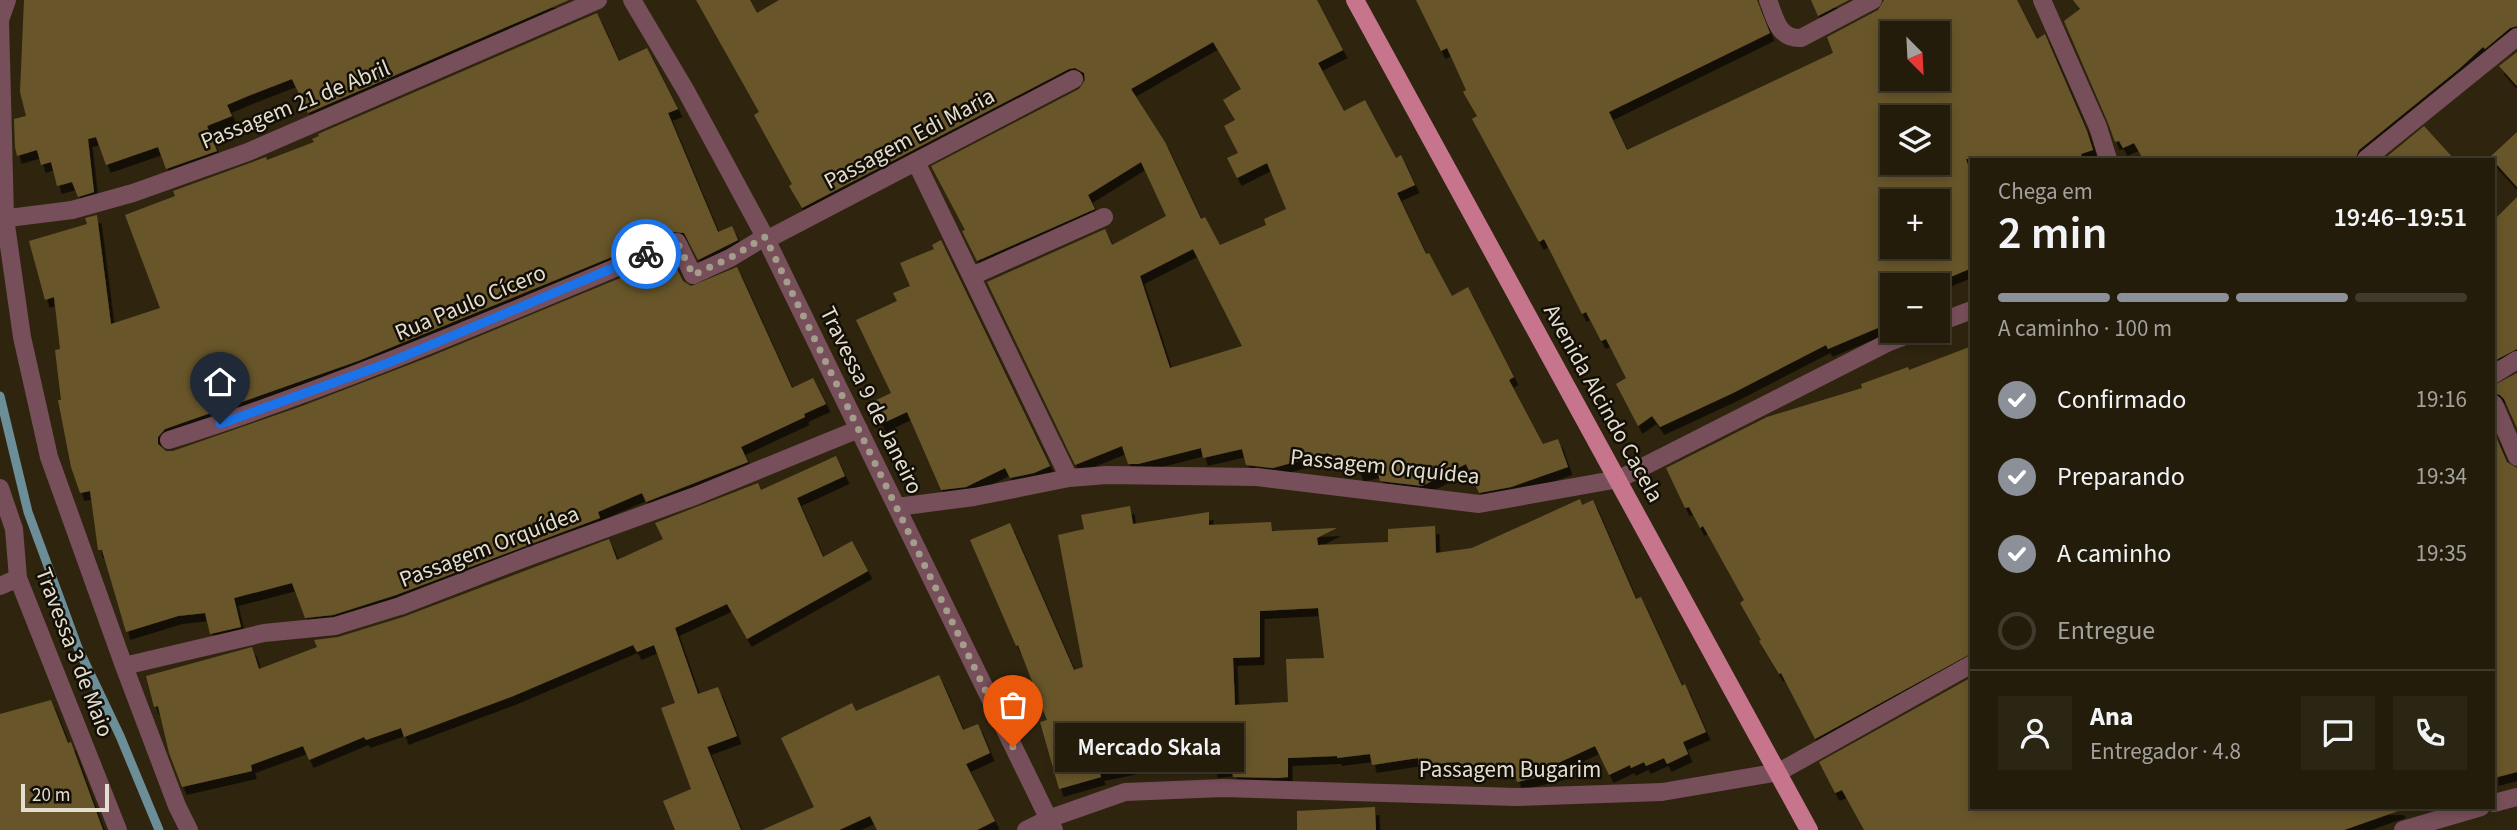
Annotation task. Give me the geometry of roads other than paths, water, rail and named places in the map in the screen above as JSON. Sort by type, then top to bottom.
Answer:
[{"type":"main road","name":"Avenida Alcindo Cacela","points":[[1355,0],[1809,830]]},
{"type":"street","points":[[7,0],[0,20],[3,218],[22,337],[49,457],[124,666],[189,830]]},
{"type":"street","name":"Passagem 21 de Abril","points":[[3,218],[72,210],[133,194],[235,157],[598,0]]},
{"type":"street","name":"Travessa 9 de Janeiro","points":[[632,0],[686,92],[765,238],[1051,824]]},
{"type":"street","points":[[1768,0],[1782,33],[1791,38],[1801,38],[1874,0]]},
{"type":"street","points":[[2042,0],[2098,127],[2108,158]]},
{"type":"street","points":[[2367,158],[2517,37]]},
{"type":"street","name":"Passagem Edi Maria","points":[[765,238],[1074,79]]},
{"type":"street","points":[[916,162],[1069,478]]},
{"type":"street","points":[[972,276],[1104,217]]},
{"type":"street","name":"Rua Paulo Cícero","points":[[169,440],[388,363],[677,242],[693,275],[765,238]]},
{"type":"street","points":[[1950,318],[1970,311]]},
{"type":"street","name":"Passagem Orquídea","points":[[897,507],[974,497],[1069,478],[1107,475],[1257,477],[1479,504],[1619,479],[1887,343]]},
{"type":"street","points":[[2495,373],[2517,360]]},
{"type":"street","points":[[2495,406],[2517,457]]},
{"type":"street","name":"Passagem Orquídea","points":[[124,666],[264,633],[335,626],[400,606],[695,496],[859,429]]},
{"type":"street","name":"Travessa 3 de Maio","points":[[0,488],[14,529],[18,578],[118,830]]},
{"type":"street","points":[[0,586],[18,578]]},
{"type":"street","name":"Passagem Bugarim","points":[[1026,830],[1051,824],[1125,793],[1223,788],[1516,797],[1662,792],[1779,772],[1970,665]]},
{"type":"street","points":[[2495,803],[2517,797]]},
{"type":"street","points":[[2403,830],[2474,809]]},
{"type":"waterway","points":[[0,396],[28,512],[78,648],[120,736],[159,830]]},
{"type":"place","name":"Mercado Skala","points":[[1013,747]]}]
